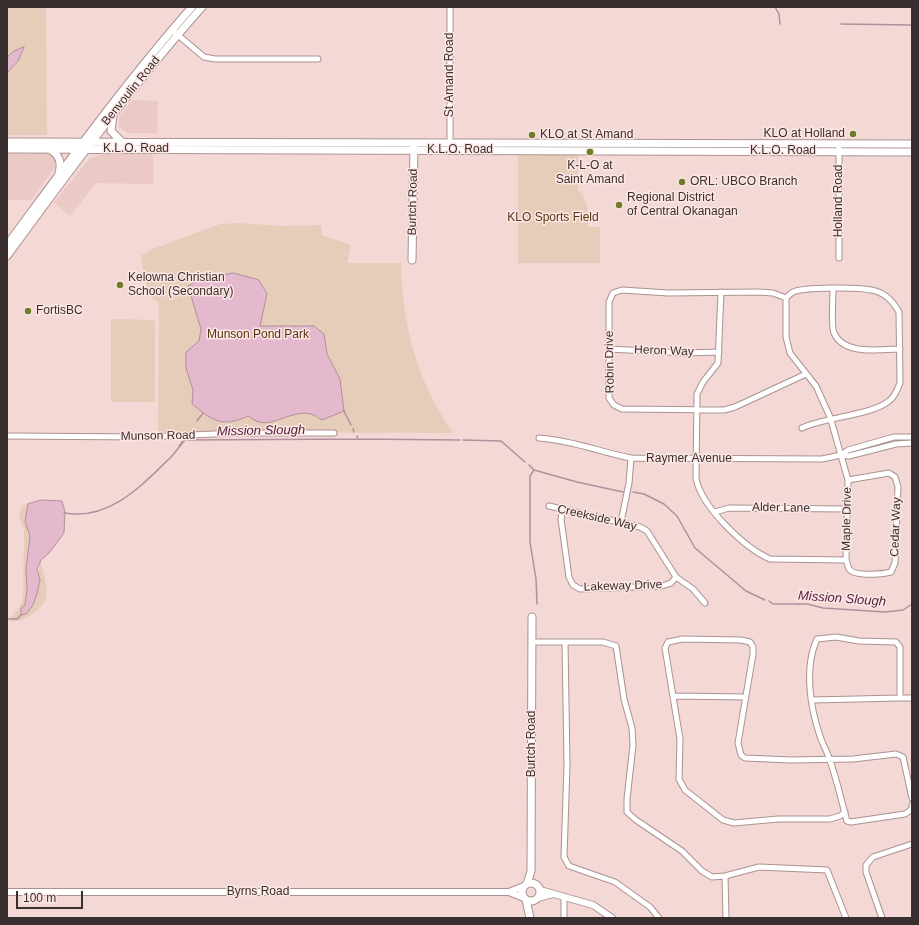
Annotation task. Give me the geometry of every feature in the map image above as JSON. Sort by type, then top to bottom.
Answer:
[{"type":"main road","name":"Benvoulin Road","points":[[7,245],[59,175],[84,145],[114,113],[192,7]]},
{"type":"main road","name":"Benvoulin Road","points":[[7,256],[84,145],[148,57],[202,7]]},
{"type":"main road","points":[[114,113],[112,131],[117,138],[123,142]]},
{"type":"main road","name":"K.L.O. Road","points":[[7,142],[84,145],[839,148],[912,144]]},
{"type":"main road","name":"K.L.O. Road","points":[[7,149],[46,148],[123,142],[414,146],[450,143],[839,148],[912,152]]},
{"type":"main road","name":"Burtch Road","points":[[412,260],[414,146]]},
{"type":"main road","points":[[46,148],[54,152],[60,158],[59,175]]},
{"type":"main road","name":"Burtch Road","points":[[526,885],[531,871],[532,618]]},
{"type":"main road","name":"Burtch Road","points":[[531,871],[538,887]]},
{"type":"main road","points":[[526,885],[538,887],[537,899],[530,916],[522,892],[526,885]]},
{"type":"main road","points":[[525,899],[531,902],[537,899]]},
{"type":"street","name":"St Amand Road","points":[[450,7],[450,143]]},
{"type":"street","points":[[175,32],[204,57],[214,59],[318,59]]},
{"type":"street","name":"Holland Road","points":[[839,148],[839,258]]},
{"type":"street","points":[[786,298],[792,292],[804,289],[871,290],[883,294],[894,302],[899,312],[900,383],[896,393],[888,402],[876,408],[831,420],[812,423],[802,428]]},
{"type":"street","points":[[833,289],[834,332],[840,341],[859,350],[900,349]]},
{"type":"street","name":"Robin Drive","points":[[786,298],[773,293],[668,293],[622,290],[613,293],[609,302],[609,398],[614,405],[622,408],[724,410],[735,407],[806,374]]},
{"type":"street","points":[[721,292],[718,363],[703,382],[697,394],[696,458],[698,487],[726,527],[760,555],[770,559],[846,560]]},
{"type":"street","name":"Maple Drive","points":[[786,298],[786,337],[790,353],[816,386],[831,420],[848,480],[846,560]]},
{"type":"street","name":"Heron Way","points":[[609,349],[684,353],[719,352]]},
{"type":"street","name":"Munson Road","points":[[7,436],[144,437],[334,433]]},
{"type":"street","name":"Raymer Avenue","points":[[842,455],[848,450],[894,437],[912,437]]},
{"type":"street","name":"Raymer Avenue","points":[[539,438],[559,439],[608,454],[631,458],[822,459],[842,455],[849,456],[896,444],[912,443]]},
{"type":"street","points":[[621,522],[629,483],[631,458]]},
{"type":"street","name":"Cedar Way","points":[[846,560],[849,569],[855,573],[883,574],[891,572],[895,563],[898,487],[895,477],[889,473],[848,480]]},
{"type":"street","name":"Creekside Way","points":[[549,506],[597,519],[621,522],[640,527],[647,531],[676,577],[693,589],[705,603]]},
{"type":"street","name":"Alder Lane","points":[[715,512],[729,508],[848,509]]},
{"type":"street","name":"Lakeway Drive","points":[[563,509],[561,519],[569,577],[573,585],[580,589],[662,586],[671,583],[676,577]]},
{"type":"street","points":[[900,698],[900,647],[896,642],[859,641],[836,638],[817,639],[814,646],[811,665],[810,686],[813,713],[829,758],[847,821],[852,822],[905,814],[912,809],[912,805]]},
{"type":"street","points":[[845,812],[840,816],[830,819],[778,818],[734,823],[723,820],[707,809],[685,790],[679,780],[680,739],[665,648],[668,642],[683,639],[741,640],[750,642],[753,647],[738,743],[741,755],[746,758],[791,760],[829,758],[853,759],[896,754],[902,757],[912,798]]},
{"type":"street","points":[[532,642],[603,642],[616,646],[624,699],[632,728],[632,752],[627,812],[636,820],[682,851],[702,871],[712,877],[724,876],[759,867],[828,870],[846,918]]},
{"type":"street","points":[[565,642],[567,766],[564,857],[569,866],[615,882],[650,907],[659,918]]},
{"type":"street","points":[[674,696],[746,697]]},
{"type":"street","points":[[812,700],[912,698]]},
{"type":"street","points":[[882,918],[866,867],[868,860],[912,844]]},
{"type":"street","points":[[724,876],[726,918]]},
{"type":"street","name":"Byrns Road","points":[[7,892],[509,892],[526,885]]},
{"type":"street","points":[[538,887],[553,894],[594,905],[612,918]]},
{"type":"street","name":"Byrns Road","points":[[509,892],[525,899]]},
{"type":"street","points":[[537,899],[553,894]]},
{"type":"street","points":[[564,897],[564,918]]},
{"type":"shaded area","points":[[24,47],[18,61],[7,73],[7,57],[14,51]]},
{"type":"shaded area","points":[[132,100],[158,101],[157,133],[127,133],[119,127],[119,117]]},
{"type":"shaded area","points":[[41,152],[48,153],[55,159],[55,167],[31,200],[7,200],[7,154],[35,154]]},
{"type":"shaded area","points":[[109,153],[153,154],[153,184],[96,183],[70,216],[54,202],[90,158]]},
{"type":"shaded area","points":[[233,273],[259,280],[267,294],[260,326],[314,326],[324,334],[327,354],[340,379],[344,411],[322,420],[312,414],[304,413],[264,423],[256,421],[248,416],[231,422],[224,422],[218,421],[206,415],[192,404],[193,390],[186,368],[186,352],[199,341],[201,329],[188,286],[197,281]]},
{"type":"shaded area","points":[[42,500],[62,501],[65,512],[64,533],[49,553],[41,560],[37,569],[40,580],[33,605],[26,614],[21,615],[21,608],[25,605],[27,589],[26,568],[30,536],[25,522],[28,504]]},
{"type":"green space","points":[[7,7],[46,7],[47,135],[7,135]]},
{"type":"green space","name":"KLO Sports Field","points":[[518,154],[578,154],[578,190],[582,194],[588,207],[588,227],[600,227],[600,263],[518,263]]},
{"type":"green space","name":"Munson Pond Park","points":[[239,223],[282,226],[321,225],[322,235],[351,245],[347,263],[401,263],[404,308],[414,352],[430,394],[440,414],[453,433],[158,432],[159,303],[152,299],[144,277],[141,256],[150,250],[220,224]]},
{"type":"green space","points":[[111,319],[155,320],[155,402],[111,402]]},
{"type":"green space","points":[[28,504],[25,522],[30,536],[25,605],[21,608],[26,614],[36,598],[41,560],[47,590],[46,597],[44,603],[39,609],[31,615],[22,620],[11,621],[11,617],[19,608],[23,599],[24,530],[19,516],[22,505]]},
{"type":"waterway","points":[[775,7],[779,14],[780,24]]},
{"type":"waterway","points":[[841,24],[912,25]]},
{"type":"waterway","name":"Mission Slough","points":[[344,411],[351,425]]},
{"type":"waterway","name":"Mission Slough","points":[[197,421],[203,413]]},
{"type":"waterway","name":"Mission Slough","points":[[357,436],[358,439],[460,440]]},
{"type":"waterway","name":"Mission Slough","points":[[172,456],[185,440],[358,439]]},
{"type":"waterway","name":"Mission Slough","points":[[463,440],[501,441],[525,462]]},
{"type":"waterway","name":"Mission Slough","points":[[179,446],[183,441]]},
{"type":"waterway","name":"Mission Slough","points":[[64,513],[81,514],[96,512],[110,506],[137,489],[172,456]]},
{"type":"waterway","name":"Mission Slough","points":[[529,465],[534,470],[577,482],[623,492]]},
{"type":"waterway","points":[[534,470],[530,476],[530,542],[536,579],[537,604]]},
{"type":"waterway","name":"Mission Slough","points":[[633,492],[644,494],[664,504],[677,516],[695,548],[746,591],[765,600]]},
{"type":"waterway","name":"Mission Slough","points":[[769,601],[773,604],[807,604],[823,608],[885,612],[903,610],[912,604]]},
{"type":"waterway","points":[[7,619],[17,619],[21,615]]},
{"type":"place","name":"KLO at Holland","points":[[853,134]]},
{"type":"place","name":"KLO at St Amand","points":[[532,135]]},
{"type":"place","name":"K-L-O at Saint Amand","points":[[590,152]]},
{"type":"place","name":"ORL: UBCO Branch","points":[[682,182]]},
{"type":"place","name":"Regional District of Central Okanagan","points":[[619,205]]},
{"type":"place","name":"Kelowna Christian School (Secondary)","points":[[120,285]]},
{"type":"place","name":"FortisBC","points":[[28,311]]}]
